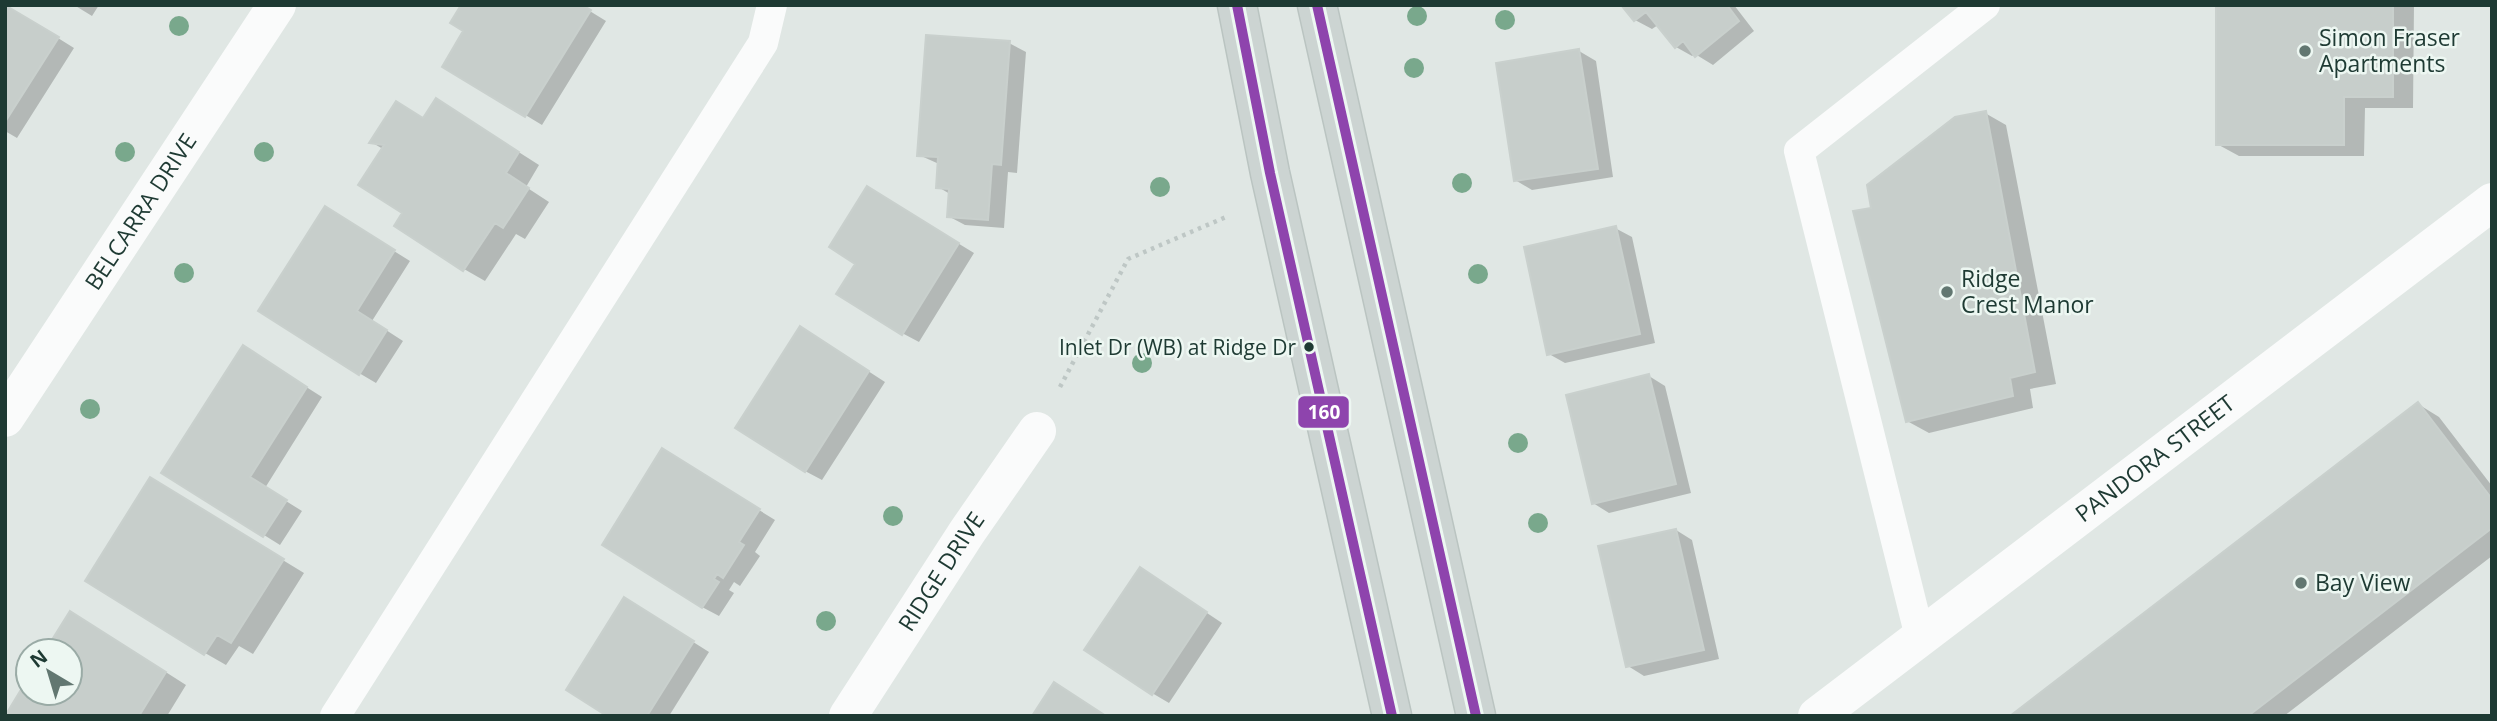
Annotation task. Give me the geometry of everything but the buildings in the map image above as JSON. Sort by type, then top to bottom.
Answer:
[{"type":"main road","points":[[1237,5],[1270,173],[1392,716]]},
{"type":"main road","points":[[1317,5],[1476,716]]},
{"type":"street","name":"BELCARRA DRIVE","points":[[5,418],[277,5]]},
{"type":"street","name":"PANDORA STREET","points":[[1817,716],[2492,202]]},
{"type":"street","name":"RIDGE DRIVE","points":[[848,716],[967,532],[1037,431]]},
{"type":"lane","points":[[335,716],[763,43],[772,5]]},
{"type":"lane","points":[[1920,636],[1799,151],[1985,5]]},
{"type":"path","points":[[1037,431],[1128,259],[1226,217]]},
{"type":"transit line","name":"160","points":[[1237,5],[1270,173],[1392,716]]},
{"type":"transit line","name":"160","points":[[1317,5],[1476,716]]},
{"type":"place","name":"Simon Fraser Apartments","points":[[2305,51]]},
{"type":"place","name":"Ridge Crest Manor","points":[[1947,292]]},
{"type":"place","name":"Inlet Dr (WB) at Ridge Dr","points":[[1309,347]]},
{"type":"place","name":"Bay View","points":[[2301,583]]}]
